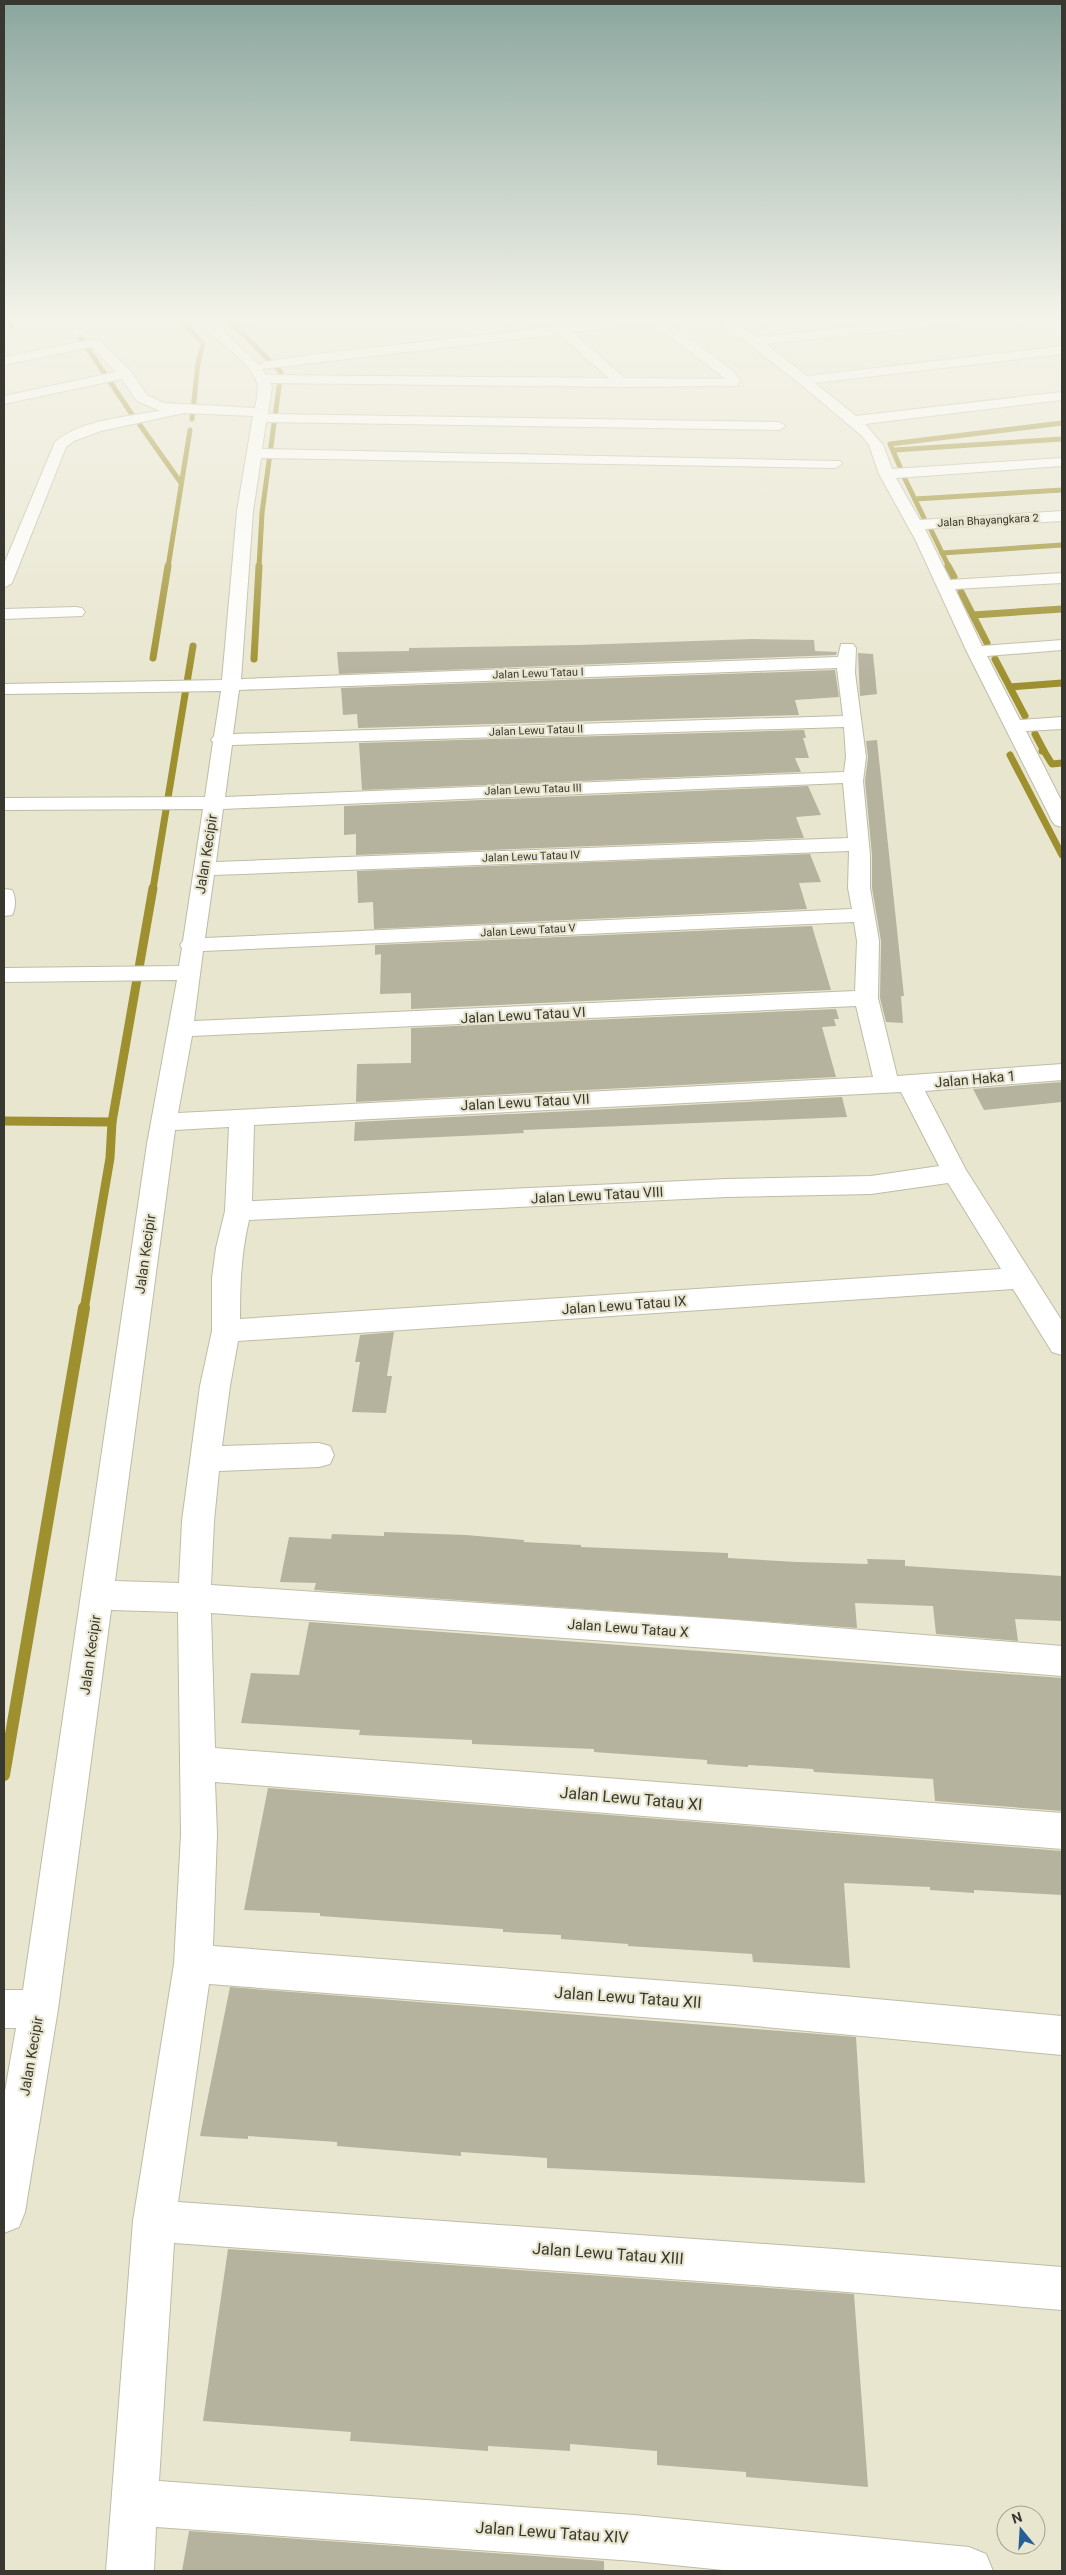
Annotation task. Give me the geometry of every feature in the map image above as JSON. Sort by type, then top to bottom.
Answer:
[{"type":"street","points":[[4,583],[10,553],[60,445],[66,439]]},
{"type":"street","name":"Jalan Kecipir","points":[[4,2212],[22,2009],[98,1595],[164,1122],[180,1029],[214,803],[221,740],[231,685],[245,511],[261,439]]},
{"type":"street","points":[[870,439],[876,445],[886,474],[946,585],[976,652],[1060,813]]},
{"type":"street","points":[[259,453],[835,464]]},
{"type":"street","points":[[886,474],[1062,462]]},
{"type":"street","name":"Jalan Bhayangkara 2","points":[[914,525],[1062,516]]},
{"type":"street","points":[[946,585],[1062,578]]},
{"type":"street","points":[[4,614],[76,612]]},
{"type":"street","points":[[976,652],[1062,645]]},
{"type":"street","name":"Jalan Lewu Tatau I","points":[[4,689],[231,685],[846,655],[852,721]]},
{"type":"street","points":[[852,721],[856,757],[854,777],[859,844],[859,888],[868,940],[866,998],[898,1085],[1062,1344]]},
{"type":"street","name":"Jalan Lewu Tatau II","points":[[221,740],[852,721]]},
{"type":"street","points":[[1015,726],[1062,723]]},
{"type":"street","name":"Jalan Lewu Tatau III","points":[[4,804],[214,803],[854,777]]},
{"type":"street","name":"Jalan Lewu Tatau IV","points":[[203,868],[859,844]]},
{"type":"street","points":[[4,895],[4,910]]},
{"type":"street","name":"Jalan Lewu Tatau V","points":[[192,945],[865,915]]},
{"type":"street","points":[[4,975],[187,973]]},
{"type":"street","name":"Jalan Lewu Tatau VI","points":[[180,1029],[866,998]]},
{"type":"street","name":"Jalan Haka 1","points":[[898,1085],[1062,1072]]},
{"type":"street","name":"Jalan Lewu Tatau VII","points":[[164,1122],[898,1085]]},
{"type":"street","points":[[130,2571],[154,2221],[192,1964],[200,1834],[194,1598],[198,1521],[216,1386],[226,1331],[226,1278],[229,1248],[238,1211],[242,1118]]},
{"type":"street","name":"Jalan Lewu Tatau VIII","points":[[238,1211],[726,1188],[871,1185],[955,1173]]},
{"type":"street","name":"Jalan Lewu Tatau IX","points":[[226,1331],[1021,1278]]},
{"type":"street","points":[[206,1459],[318,1454]]},
{"type":"street","name":"Jalan Lewu Tatau X","points":[[98,1595],[194,1598],[726,1634],[1062,1661]]},
{"type":"street","name":"Jalan Lewu Tatau XI","points":[[199,1764],[1062,1831]]},
{"type":"street","name":"Jalan Lewu Tatau XII","points":[[192,1964],[734,2005],[1062,2036]]},
{"type":"street","name":"Jalan Lewu Tatau XIII","points":[[154,2221],[835,2270],[1062,2289]]},
{"type":"street","name":"Jalan Lewu Tatau XIV","points":[[134,2502],[634,2538],[969,2571]]},
{"type":"building","points":[[753,639],[814,640],[815,651],[837,652],[836,655],[339,674],[337,652],[409,651],[409,648]]},
{"type":"building","points":[[858,653],[873,654],[877,694],[860,696]]},
{"type":"building","points":[[835,670],[839,697],[795,700],[799,715],[358,728],[357,714],[343,715],[341,688]]},
{"type":"building","points":[[804,730],[806,738],[803,738],[809,758],[795,758],[801,772],[362,790],[359,743]]},
{"type":"building","points":[[877,740],[904,996],[901,996],[903,1023],[886,1022],[880,998],[881,941],[872,888],[872,855],[865,781],[868,757],[866,741]]},
{"type":"building","points":[[808,786],[821,815],[796,817],[804,838],[356,855],[356,834],[344,835],[344,806]]},
{"type":"building","points":[[810,854],[821,882],[799,883],[807,909],[374,929],[373,902],[358,903],[357,871]]},
{"type":"building","points":[[812,926],[831,990],[411,1009],[411,993],[380,994],[381,954],[375,955],[375,945]]},
{"type":"building","points":[[836,1009],[839,1019],[834,1019],[836,1026],[822,1027],[836,1077],[356,1102],[357,1064],[411,1063],[411,1028]]},
{"type":"building","points":[[1062,1082],[1062,1102],[984,1110],[973,1089]]},
{"type":"building","points":[[842,1097],[847,1117],[523,1130],[524,1133],[354,1141],[355,1122]]},
{"type":"building","points":[[394,1332],[387,1376],[392,1376],[386,1413],[352,1412],[360,1362],[355,1362],[360,1335]]},
{"type":"building","points":[[384,1532],[466,1535],[524,1540],[524,1542],[581,1545],[581,1547],[728,1553],[728,1558],[797,1562],[868,1564],[867,1559],[905,1560],[905,1566],[1062,1576],[1062,1621],[1015,1619],[1018,1641],[936,1634],[933,1606],[855,1603],[857,1628],[314,1590],[316,1583],[280,1582],[289,1537],[331,1539],[332,1534],[384,1536]]},
{"type":"building","points":[[309,1622],[1062,1678],[1062,1811],[935,1801],[933,1779],[814,1772],[813,1769],[707,1764],[707,1760],[594,1752],[594,1749],[472,1744],[472,1740],[359,1735],[360,1730],[241,1723],[251,1673],[299,1675]]},
{"type":"building","points":[[268,1788],[1062,1851],[1062,1895],[974,1890],[974,1893],[930,1890],[930,1887],[844,1883],[850,1968],[753,1962],[752,1954],[628,1946],[628,1944],[561,1939],[561,1935],[503,1932],[503,1929],[320,1916],[320,1913],[244,1910]]},
{"type":"building","points":[[230,1987],[856,2037],[865,2183],[547,2168],[547,2158],[461,2152],[461,2156],[337,2146],[337,2142],[248,2136],[248,2139],[200,2136]]},
{"type":"building","points":[[228,2249],[854,2294],[868,2487],[746,2477],[746,2472],[657,2465],[657,2451],[570,2444],[570,2451],[488,2446],[488,2451],[350,2441],[351,2432],[203,2421]]},
{"type":"building","points":[[189,2531],[604,2561],[604,2571],[182,2571]]},
{"type":"waterway","points":[[150,439],[181,483]]},
{"type":"waterway","points":[[168,567],[189,439]]},
{"type":"waterway","points":[[259,567],[262,513],[272,439]]},
{"type":"waterway","points":[[900,467],[890,444],[930,439]]},
{"type":"waterway","points":[[894,450],[1059,439]]},
{"type":"waterway","points":[[905,479],[924,518]]},
{"type":"waterway","points":[[915,499],[1062,490]]},
{"type":"waterway","points":[[931,530],[942,553]]},
{"type":"waterway","points":[[942,553],[1062,545]]},
{"type":"waterway","points":[[942,553],[949,567]]},
{"type":"waterway","points":[[153,658],[168,566]]},
{"type":"waterway","points":[[254,659],[259,566]]},
{"type":"waterway","points":[[948,566],[954,577]]},
{"type":"waterway","points":[[961,592],[987,643]]},
{"type":"waterway","points":[[973,615],[1062,609]]},
{"type":"waterway","points":[[153,889],[193,646]]},
{"type":"waterway","points":[[995,659],[1025,716]]},
{"type":"waterway","points":[[1010,687],[1062,683]]},
{"type":"waterway","points":[[1035,734],[1044,751]]},
{"type":"waterway","points":[[1044,751],[1052,764],[1062,763]]},
{"type":"waterway","points":[[1010,755],[1062,855]]},
{"type":"waterway","points":[[112,1122],[153,888]]},
{"type":"waterway","points":[[4,1121],[112,1122]]},
{"type":"waterway","points":[[84,1310],[110,1158],[112,1122]]},
{"type":"waterway","points":[[4,1775],[84,1308]]}]
